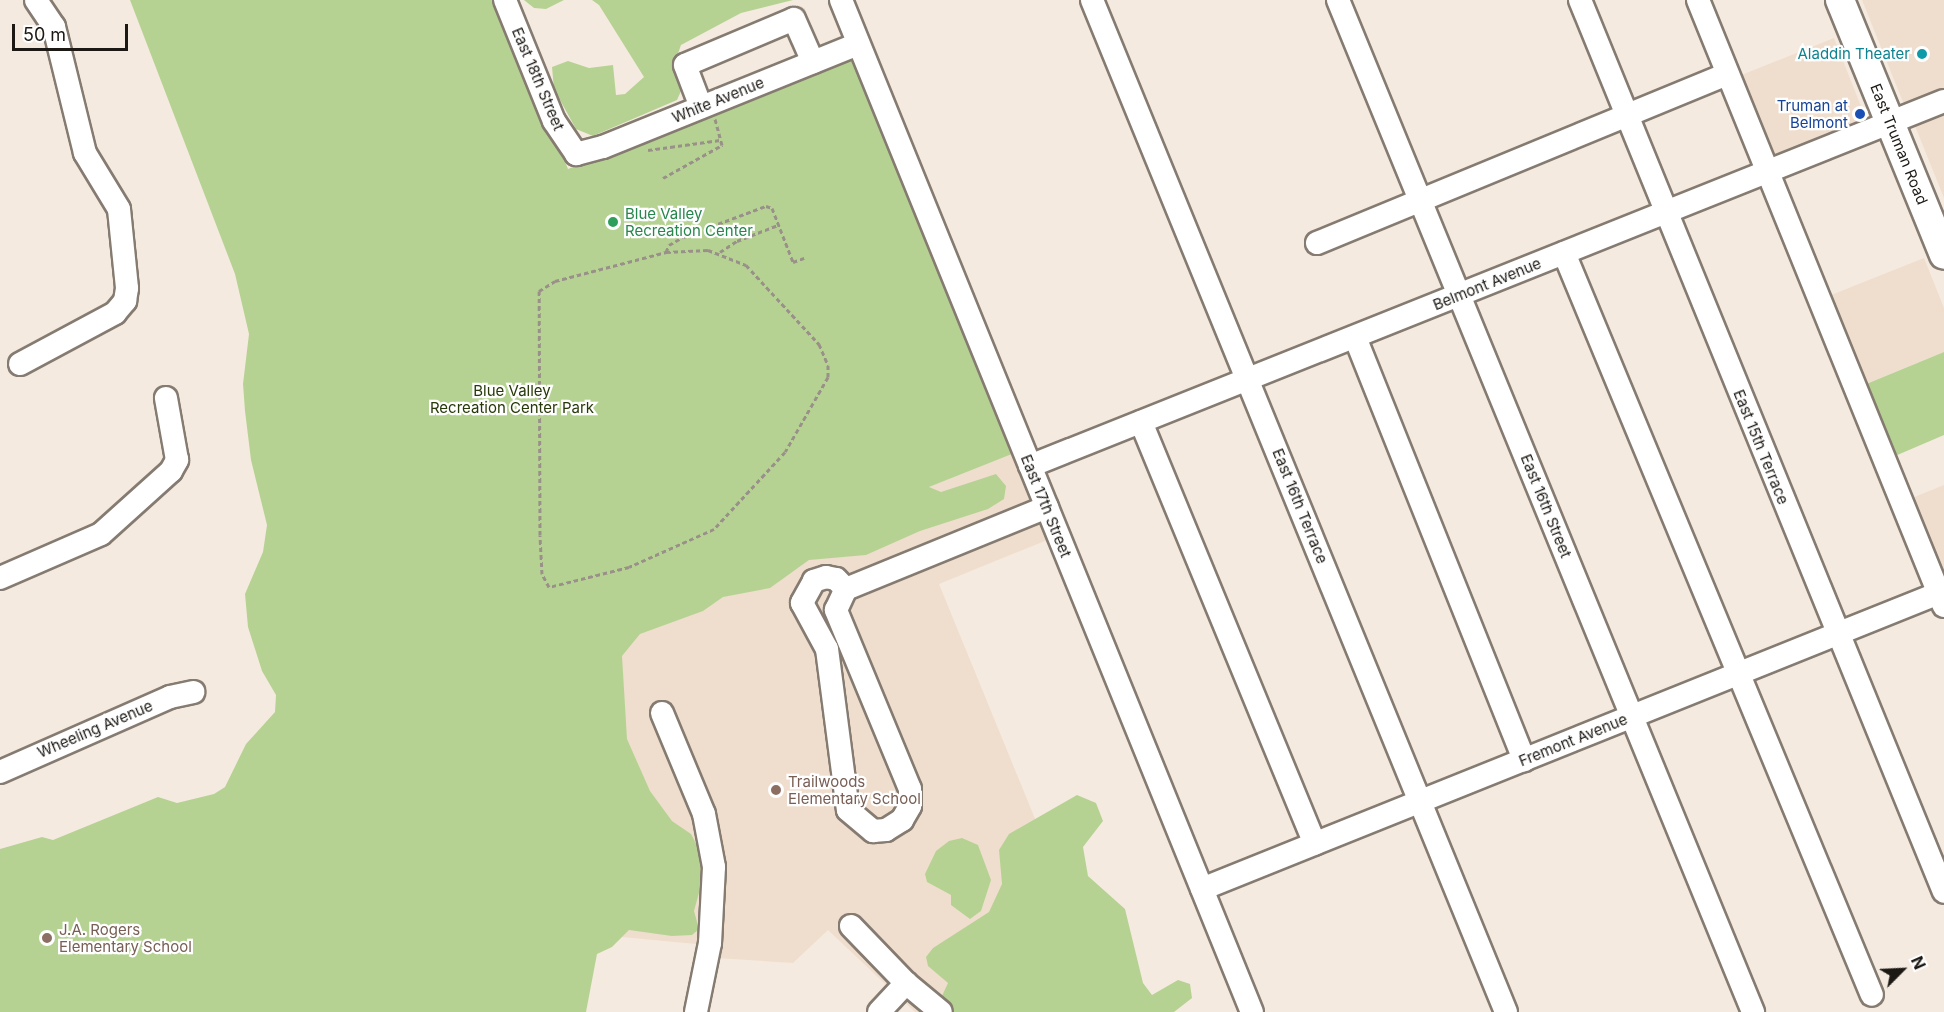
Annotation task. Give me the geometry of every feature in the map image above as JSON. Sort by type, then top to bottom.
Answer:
[{"type":"main road","name":"East Truman Road","points":[[1840,0],[1944,255]]},
{"type":"street","points":[[20,364],[115,313],[125,301],[127,288],[119,210],[86,153],[54,27],[36,0]]},
{"type":"street","name":"East 18th Street","points":[[505,0],[554,121],[576,154]]},
{"type":"street","name":"East 17th Street","points":[[841,0],[1252,1012]]},
{"type":"street","name":"East 16th Terrace","points":[[1092,0],[1506,1012]]},
{"type":"street","name":"East 16th Street","points":[[1338,0],[1753,1012]]},
{"type":"street","name":"East 15th Terrace","points":[[1580,0],[1944,892]]},
{"type":"street","points":[[1698,0],[1942,597]]},
{"type":"street","points":[[706,105],[685,65],[794,19],[813,62]]},
{"type":"street","name":"White Avenue","points":[[576,154],[858,44]]},
{"type":"street","points":[[1317,243],[1728,74]]},
{"type":"street","name":"Belmont Avenue","points":[[1030,466],[1944,101]]},
{"type":"street","points":[[1564,253],[1736,675],[1872,995]]},
{"type":"street","points":[[1355,337],[1524,760]]},
{"type":"street","points":[[0,578],[101,534],[171,471],[177,460],[166,398]]},
{"type":"street","points":[[1141,422],[1315,844]]},
{"type":"street","points":[[846,589],[836,579],[826,577],[814,581],[806,590],[802,603],[827,649],[848,810],[873,831],[886,830],[902,820],[910,806],[910,789],[836,610],[846,589],[1047,507]]},
{"type":"street","name":"Fremont Avenue","points":[[1202,889],[1837,634],[1942,597]]},
{"type":"street","points":[[821,636],[843,628]]},
{"type":"street","name":"Wheeling Avenue","points":[[0,772],[170,697],[193,692]]},
{"type":"street","points":[[662,713],[704,814],[714,867],[710,943],[696,1012]]},
{"type":"street","points":[[851,926],[906,983],[941,1012]]},
{"type":"street","points":[[879,1012],[906,983]]},
{"type":"path","points":[[663,178],[722,145],[706,105]]},
{"type":"path","points":[[644,151],[720,140]]},
{"type":"path","points":[[666,252],[669,245],[682,237],[766,206],[772,207],[793,262],[804,258]]},
{"type":"path","points":[[720,252],[737,241],[778,225]]},
{"type":"path","points":[[695,248],[720,252],[758,275],[819,344],[828,365],[824,387],[805,412],[778,462],[714,529],[629,567],[549,587],[542,574],[540,535],[537,296],[555,281],[666,252],[695,248]]},
{"type":"shaded area","points":[[1862,0],[1944,0],[1944,91],[1912,105],[1903,102]]},
{"type":"shaded area","points":[[1834,38],[1866,119],[1864,125],[1769,161],[1734,78]]},
{"type":"shaded area","points":[[1944,111],[1944,198],[1915,126],[1917,121]]},
{"type":"shaded area","points":[[1924,258],[1944,308],[1944,352],[1851,390],[1816,301]]},
{"type":"shaded area","name":"Trailwoods Elementary School","points":[[1017,452],[1052,538],[939,584],[1114,1012],[915,1012],[828,930],[793,963],[716,958],[717,946],[611,936],[479,666]]},
{"type":"shaded area","points":[[1944,485],[1944,582],[1907,500]]},
{"type":"green space","name":"Blue Valley Recreation Center Park","points":[[130,0],[500,0],[568,169],[849,59],[856,61],[1017,452],[929,487],[941,492],[996,474],[1006,486],[1004,499],[988,509],[920,531],[866,555],[809,560],[770,588],[723,597],[703,611],[640,634],[622,656],[627,739],[650,791],[672,821],[691,834],[702,855],[703,878],[694,911],[699,929],[692,935],[672,936],[629,930],[612,947],[597,954],[586,1012],[0,1012],[0,849],[42,837],[53,840],[158,797],[177,803],[214,794],[225,787],[246,744],[275,712],[276,695],[262,671],[248,627],[245,594],[263,552],[267,525],[251,460],[245,411],[243,384],[249,334],[235,274]]},
{"type":"green space","points":[[524,0],[564,0],[546,9],[534,8]]},
{"type":"green space","points":[[592,0],[793,0],[741,13],[681,45],[673,68],[681,91],[677,100],[593,136],[576,129],[554,89],[552,67],[568,61],[589,68],[613,65],[616,95],[625,94],[644,77],[599,5]]},
{"type":"green space","points":[[1944,352],[1944,435],[1888,459],[1859,387]]},
{"type":"green space","points":[[1077,795],[1096,803],[1103,821],[1083,847],[1088,876],[1125,909],[1143,983],[1152,995],[1178,980],[1190,984],[1192,998],[1174,1012],[918,1012],[941,998],[948,983],[928,966],[926,957],[933,948],[989,912],[1002,884],[999,850],[1009,834]]},
{"type":"green space","points":[[962,838],[978,845],[991,880],[981,911],[970,919],[951,905],[951,895],[927,882],[925,874],[936,851],[949,841]]},
{"type":"place","name":"Aladdin Theater","points":[[1922,54]]},
{"type":"place","name":"Truman at Belmont","points":[[1860,114]]},
{"type":"place","name":"Blue Valley Recreation Center","points":[[613,222]]},
{"type":"place","name":"Trailwoods Elementary School","points":[[776,790]]},
{"type":"place","name":"J.A. Rogers Elementary School","points":[[47,938]]}]
